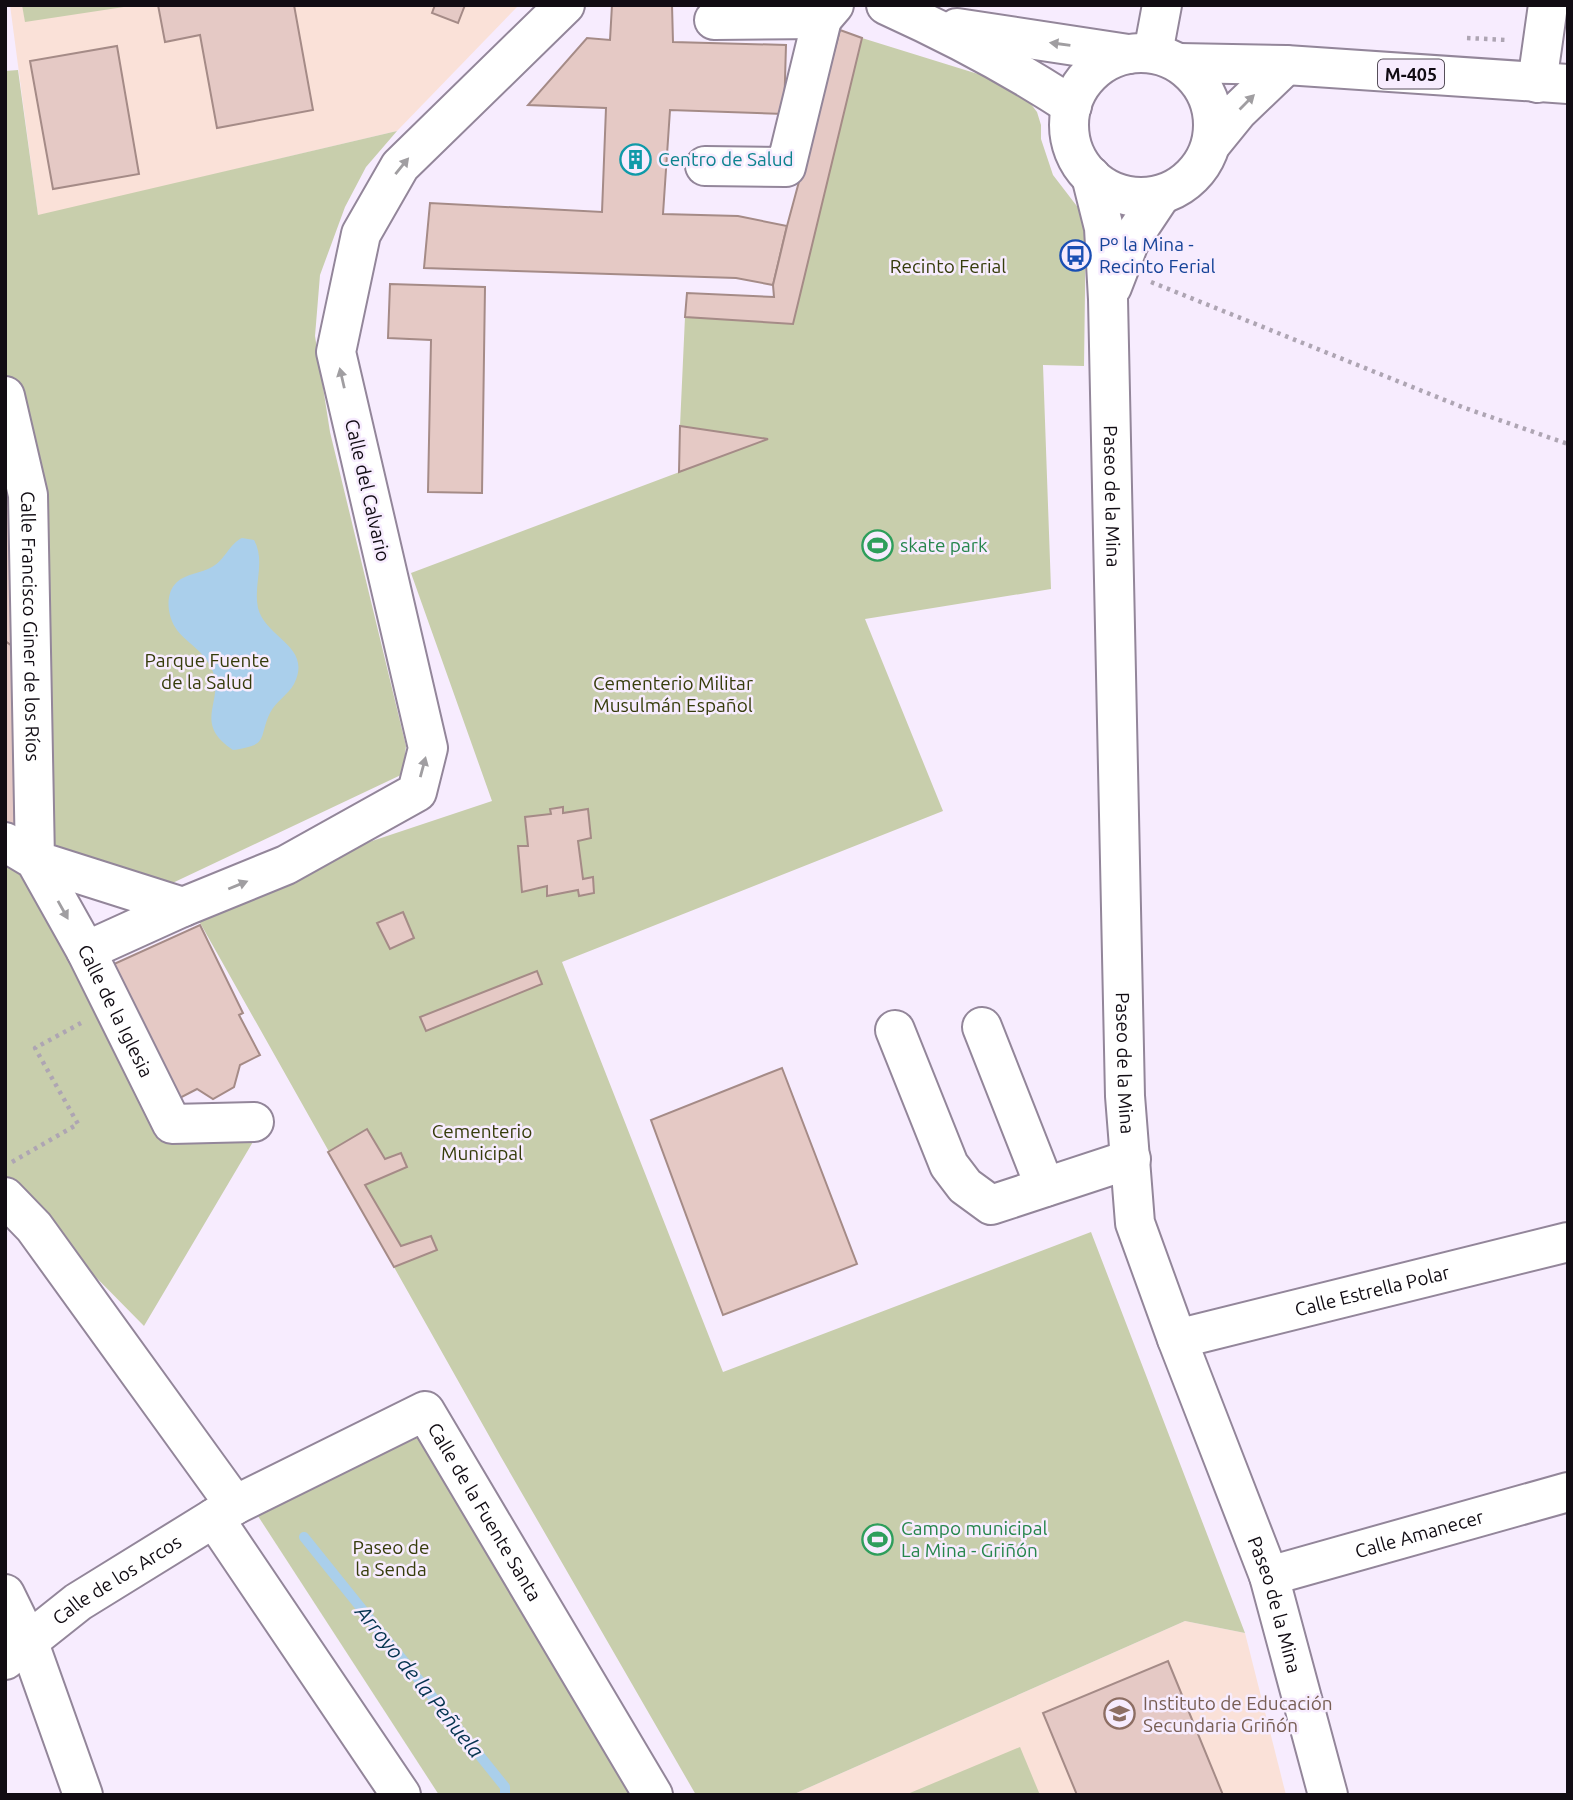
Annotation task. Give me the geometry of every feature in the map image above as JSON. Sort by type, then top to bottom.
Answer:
[{"type":"street","name":"Calle del Calvario","points":[[86,951],[183,907],[286,865],[416,792],[428,748],[336,352],[361,234],[400,166],[565,5]]},
{"type":"street","name":"M-405","points":[[886,5],[928,24],[1029,78],[1072,106]]},
{"type":"street","points":[[1153,57],[1162,5]]},
{"type":"street","points":[[1548,5],[1552,83]]},
{"type":"street","points":[[705,166],[786,167],[828,12],[714,20]]},
{"type":"street","name":"M-405","points":[[928,24],[1153,57],[1552,83]]},
{"type":"street","points":[[1212,143],[1213,118],[1198,80],[1153,57],[1104,62],[1087,76],[1074,97],[1068,122],[1070,142],[1080,165],[1090,176],[1111,192],[1136,198],[1161,195],[1184,184],[1201,166],[1212,143],[1238,111],[1286,65]]},
{"type":"street","name":"Paseo de la Mina","points":[[1090,176],[1104,228],[1113,284],[1125,1096],[1135,1223],[1269,1576],[1328,1795]]},
{"type":"street","name":"Paseo de la Mina","points":[[1113,284],[1129,243],[1161,195]]},
{"type":"street","name":"Calle Francisco Giner de los Ríos","points":[[5,396],[28,495],[20,851]]},
{"type":"street","points":[[20,851],[183,907]]},
{"type":"street","name":"Calle de la Iglesia","points":[[20,851],[86,951],[172,1124],[254,1122]]},
{"type":"street","points":[[982,1027],[1045,1187]]},
{"type":"street","points":[[895,1030],[949,1166],[965,1186],[991,1205],[1131,1159]]},
{"type":"street","points":[[5,1197],[34,1227],[224,1512],[401,1795]]},
{"type":"street","name":"Calle Estrella Polar","points":[[1177,1339],[1568,1242]]},
{"type":"street","name":"Calle de la Fuente Santa","points":[[224,1512],[425,1411],[653,1795]]},
{"type":"street","name":"Calle Amanecer","points":[[1269,1576],[1568,1492]]},
{"type":"street","name":"Calle de los Arcos","points":[[17,1651],[78,1602],[224,1512]]},
{"type":"street","points":[[5,1594],[17,1651],[83,1795]]},
{"type":"path","points":[[1113,284],[1568,444]]},
{"type":"path","points":[[5,1166],[78,1124],[35,1048],[112,1005]]},
{"type":"shaded area","points":[[10,5],[519,5],[397,131],[38,216]]},
{"type":"shaded area","name":"Instituto de Educación Secundaria Griñón","points":[[1185,1621],[1245,1633],[1286,1795],[792,1795]]},
{"type":"green space","points":[[22,5],[137,5],[25,22]]},
{"type":"green space","points":[[862,38],[1007,83],[1027,99],[1037,112],[1041,139],[1053,175],[1086,218],[1084,366],[1043,365],[1051,589],[865,619],[943,811],[562,962],[723,1372],[1091,1232],[1245,1633],[1185,1621],[792,1795],[696,1795],[501,1457],[199,921],[372,841],[492,801],[411,573],[767,439],[680,426],[685,317],[793,324]]},
{"type":"green space","name":"Parque Fuente de la Salud","points":[[18,70],[38,215],[397,131],[366,167],[345,207],[320,275],[315,336],[330,432],[406,746],[403,774],[164,887],[35,860],[5,396],[5,71]]},
{"type":"green space","points":[[5,865],[29,872],[168,1137],[257,1135],[144,1326],[5,1185]]},
{"type":"green space","name":"Paseo de la Senda","points":[[421,1436],[642,1795],[439,1795],[256,1513]]},
{"type":"green space","points":[[1020,1747],[1040,1795],[905,1795]]},
{"type":"water","points":[[242,538],[254,540],[257,548],[258,608],[270,628],[293,651],[298,660],[298,671],[294,684],[270,713],[258,743],[233,750],[214,731],[213,672],[200,652],[175,627],[168,604],[170,592],[177,582],[217,564]]},
{"type":"building","points":[[158,5],[294,5],[313,110],[217,128],[200,35],[165,42]]},
{"type":"building","points":[[435,5],[465,5],[458,23],[432,13]]},
{"type":"building","name":"Centro de Salud","points":[[612,5],[672,5],[673,42],[786,45],[784,114],[670,110],[663,214],[738,216],[787,226],[773,285],[736,278],[424,268],[430,203],[602,212],[606,108],[528,105],[587,38],[610,40]]},
{"type":"building","points":[[840,30],[862,38],[793,324],[685,317],[687,293],[774,297],[773,285],[787,226]]},
{"type":"building","points":[[117,46],[139,174],[53,189],[30,61]]},
{"type":"building","points":[[390,284],[485,287],[482,493],[428,492],[431,340],[388,338]]},
{"type":"building","points":[[680,426],[768,439],[679,472]]},
{"type":"building","points":[[5,470],[13,497],[12,646],[5,641]]},
{"type":"building","points":[[5,641],[12,646],[15,829],[5,831]]},
{"type":"building","points":[[563,807],[563,813],[588,809],[591,838],[578,841],[583,879],[593,877],[594,893],[579,896],[578,890],[547,896],[547,886],[522,892],[518,846],[528,846],[525,817],[551,814],[550,809]]},
{"type":"building","points":[[403,912],[414,938],[390,949],[377,923]]},
{"type":"building","points":[[200,925],[243,1013],[239,1015],[260,1055],[240,1065],[234,1087],[213,1099],[197,1089],[176,1100],[103,969]]},
{"type":"building","points":[[537,971],[542,984],[426,1031],[420,1017]]},
{"type":"building","points":[[782,1068],[857,1264],[723,1315],[651,1120]]},
{"type":"building","points":[[367,1129],[385,1159],[401,1153],[407,1167],[365,1185],[401,1246],[431,1236],[437,1250],[394,1267],[328,1152]]},
{"type":"building","points":[[1168,1661],[1223,1795],[1077,1795],[1043,1713]]},
{"type":"waterway","name":"Arroyo de la Peñuela","points":[[304,1537],[505,1787],[505,1795]]},
{"type":"place","name":"Centro de Salud","points":[[635,159]]},
{"type":"place","name":"Pº la Mina - Recinto Ferial","points":[[1076,255]]},
{"type":"place","name":"skate park","points":[[877,545]]},
{"type":"place","name":"Campo municipal La Mina - Griñón","points":[[878,1539]]},
{"type":"place","name":"Instituto de Educación Secundaria Griñón","points":[[1120,1714]]},
{"type":"park label","name":"Recinto Ferial","points":[[948,266]]},
{"type":"park label","name":"Cementerio Militar Musulmán Español","points":[[673,694]]},
{"type":"park label","name":"Cementerio Municipal","points":[[482,1142]]}]
